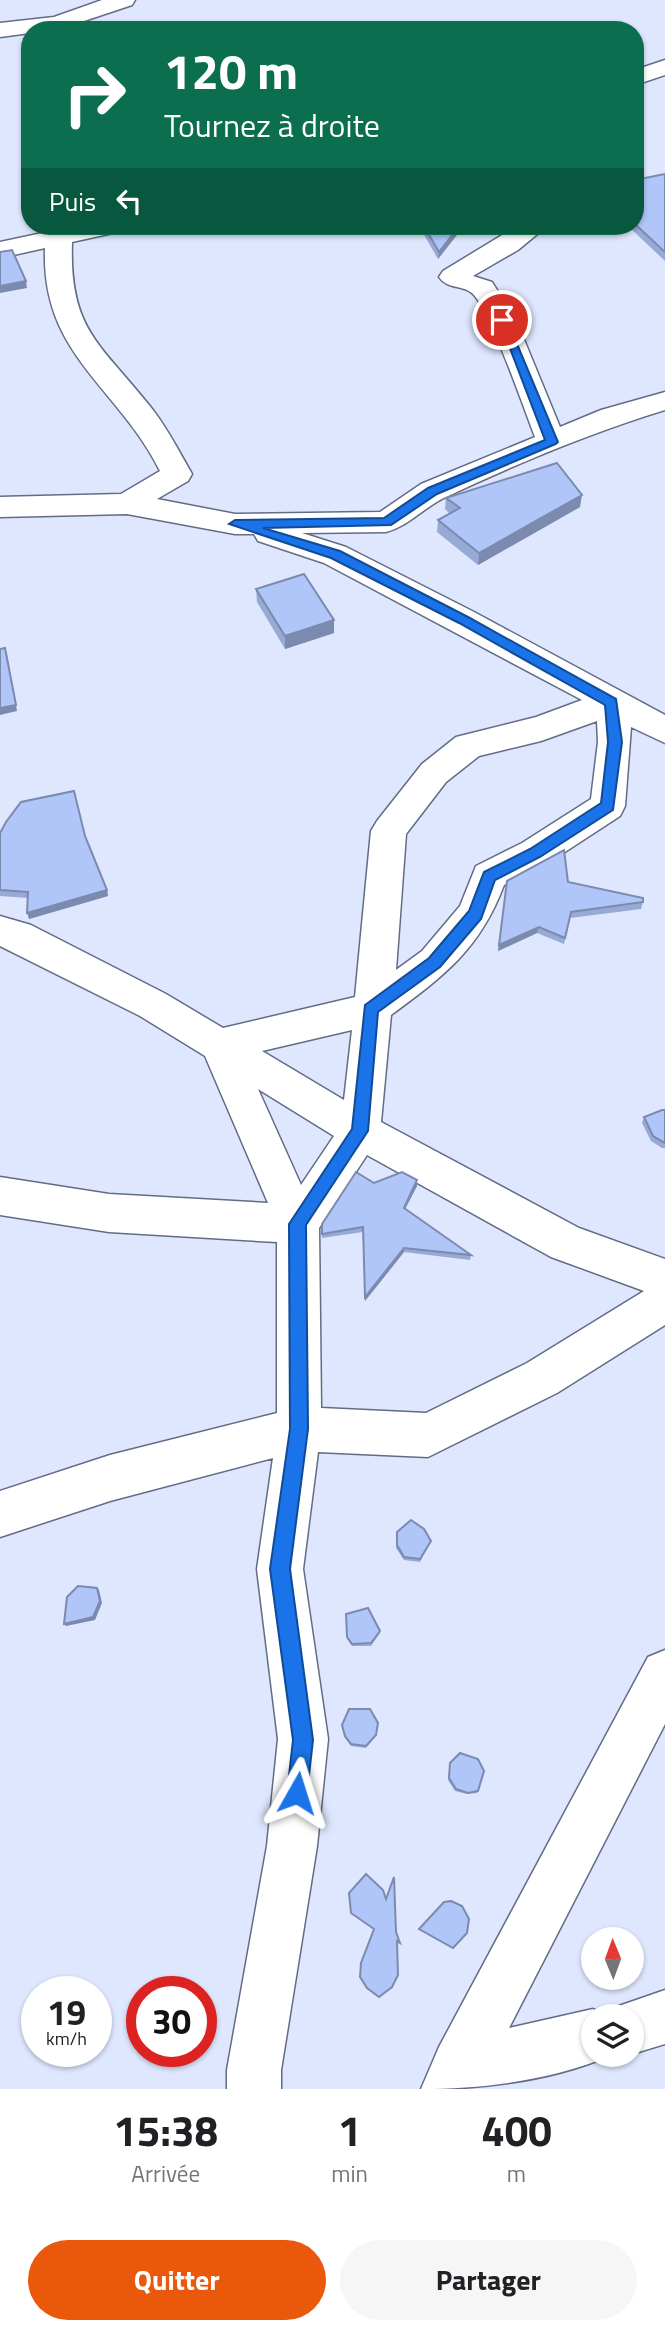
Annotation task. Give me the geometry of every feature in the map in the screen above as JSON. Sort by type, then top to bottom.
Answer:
[{"type":"street","points":[[55,0],[80,16]]},
{"type":"street","points":[[64,21],[124,0]]},
{"type":"street","points":[[0,30],[21,27]]},
{"type":"street","points":[[644,75],[665,67]]},
{"type":"street","points":[[0,250],[68,235]]},
{"type":"street","points":[[522,235],[452,277],[482,288],[502,320],[552,442]]},
{"type":"street","points":[[0,528],[15,521],[127,504],[177,474],[158,436],[72,333],[58,290],[56,265],[59,237]]},
{"type":"street","points":[[235,524],[386,522],[432,491],[611,417],[665,401]]},
{"type":"street","points":[[0,507],[127,504],[235,524],[335,555],[463,620],[665,730]]},
{"type":"street","points":[[298,1224],[360,1131],[371,1009],[386,897],[390,831],[435,773],[468,746],[541,728],[611,702]]},
{"type":"street","points":[[219,1045],[371,1009],[435,962],[475,914],[489,876],[535,853],[608,806],[615,742],[611,702]]},
{"type":"street","points":[[0,931],[18,936],[153,1005],[360,1131],[566,1243],[665,1279]]},
{"type":"street","points":[[219,1045],[298,1224],[299,1429],[280,1569],[303,1740],[292,1846],[254,2070],[254,2089]]},
{"type":"street","points":[[0,1196],[109,1213],[298,1224]]},
{"type":"street","points":[[0,1514],[110,1478],[299,1429],[428,1435],[542,1378],[665,1301]]},
{"type":"street","points":[[453,2077],[665,1674]]},
{"type":"street","points":[[644,2023],[665,2017]]},
{"type":"street","points":[[453,2077],[581,2040]]},
{"type":"building","points":[[665,174],[665,252],[644,232],[644,178]]},
{"type":"building","points":[[429,235],[452,235],[439,252]]},
{"type":"building","points":[[12,250],[26,281],[0,286],[0,252]]},
{"type":"building","points":[[557,463],[582,495],[479,553],[438,520],[460,508],[446,498]]},
{"type":"building","points":[[304,574],[334,620],[285,636],[256,589]]},
{"type":"building","points":[[5,648],[16,705],[0,708],[0,649]]},
{"type":"building","points":[[74,791],[85,836],[107,890],[27,913],[28,892],[0,890],[0,833],[21,802]]},
{"type":"building","points":[[564,850],[568,882],[643,898],[643,902],[571,912],[565,938],[539,927],[499,945],[507,881]]},
{"type":"building","points":[[665,1110],[665,1143],[653,1136],[644,1117]]},
{"type":"building","points":[[356,1172],[374,1183],[402,1172],[417,1180],[404,1208],[471,1255],[404,1248],[365,1297],[363,1227],[322,1234],[322,1224]]},
{"type":"building","points":[[411,1520],[424,1529],[431,1541],[420,1559],[404,1557],[397,1545],[397,1532]]},
{"type":"building","points":[[78,1586],[97,1588],[100,1601],[93,1617],[64,1624],[67,1597]]},
{"type":"building","points":[[368,1608],[380,1631],[371,1643],[352,1644],[347,1637],[346,1614]]},
{"type":"building","points":[[349,1709],[370,1709],[378,1723],[376,1735],[366,1746],[351,1744],[345,1736],[342,1725]]},
{"type":"building","points":[[460,1753],[478,1759],[484,1771],[478,1791],[468,1793],[456,1789],[449,1778],[450,1763]]},
{"type":"building","points":[[366,1874],[383,1890],[386,1899],[394,1877],[396,1932],[400,1943],[397,1941],[398,1975],[392,1987],[379,1997],[367,1988],[360,1977],[361,1963],[374,1929],[351,1913],[349,1893]]},
{"type":"building","points":[[451,1901],[462,1906],[469,1919],[467,1933],[453,1948],[419,1929],[444,1902]]},
{"type":"route","points":[[297,1793],[303,1740],[280,1569],[299,1429],[298,1224],[360,1131],[371,1009],[435,962],[475,914],[489,876],[535,853],[608,806],[615,742],[611,702],[463,620],[335,555],[235,524],[386,522],[432,491],[552,442],[502,320]]}]
